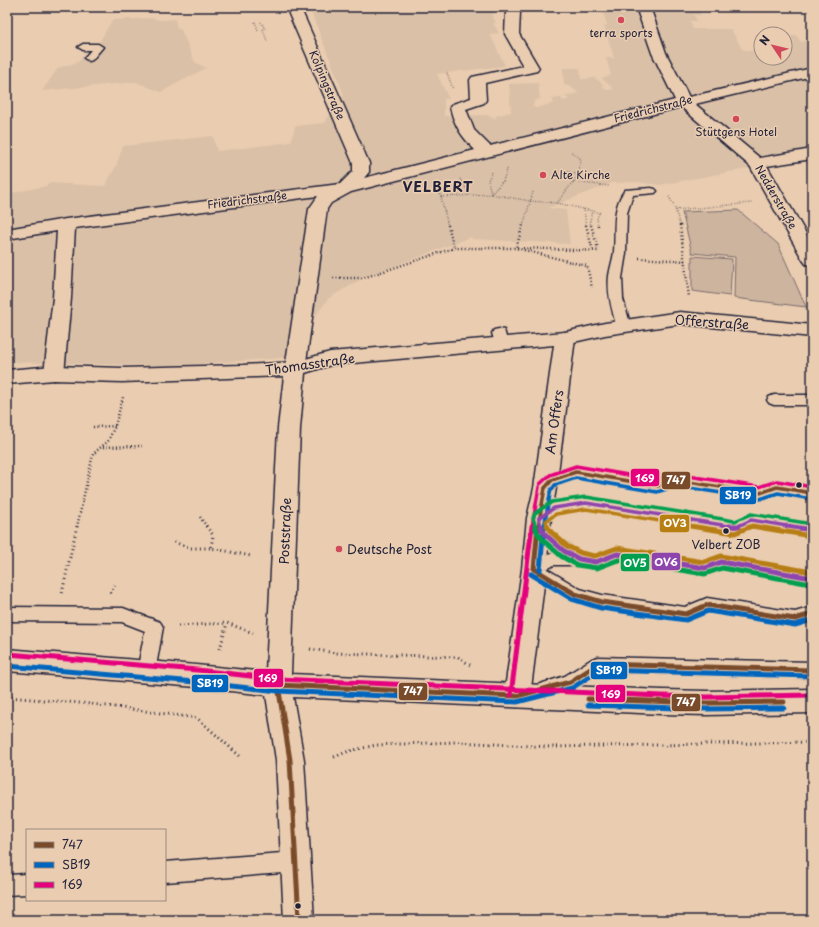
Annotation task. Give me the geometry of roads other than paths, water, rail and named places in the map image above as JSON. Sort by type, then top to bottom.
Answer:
[{"type":"street","name":"Kolpingstraße","points":[[293,7],[361,163]]},
{"type":"street","points":[[496,158],[471,137],[461,121],[458,107],[480,100],[477,80],[532,68],[512,34],[513,12],[511,7]]},
{"type":"street","points":[[643,7],[659,53],[690,107]]},
{"type":"street","name":"Friedrichstraße","points":[[7,234],[66,224],[345,188],[430,173],[452,166],[496,158],[690,107],[812,72]]},
{"type":"street","name":"Nedderstraße","points":[[690,107],[757,163],[812,260]]},
{"type":"street","points":[[757,163],[812,154]]},
{"type":"street","name":"Poststraße","points":[[299,920],[290,760],[278,684],[288,428],[318,209],[325,199],[345,188],[361,172],[361,163]]},
{"type":"street","points":[[54,373],[62,298],[66,224]]},
{"type":"street","name":"Offerstraße","points":[[565,338],[624,326],[680,318],[812,331]]},
{"type":"street","name":"Thomasstraße","points":[[7,377],[54,373],[162,374],[295,369],[330,360],[500,339],[565,338]]},
{"type":"street","name":"Am Offers","points":[[517,696],[534,569],[539,518],[545,488],[565,338]]},
{"type":"street","points":[[7,660],[278,684],[517,696],[707,703],[812,701]]},
{"type":"lane","points":[[83,47],[98,48],[88,58]]},
{"type":"lane","points":[[624,326],[618,309],[616,273],[620,251],[619,217],[624,200],[629,192],[651,191]]},
{"type":"lane","points":[[774,400],[812,400]]},
{"type":"lane","points":[[545,488],[552,480],[576,472],[657,486],[676,480],[760,493],[777,487],[812,492]]},
{"type":"lane","points":[[579,559],[564,550],[547,536],[542,530],[539,518],[554,508],[586,503],[736,527],[751,520],[812,530]]},
{"type":"lane","points":[[812,578],[721,562],[705,568],[617,554],[596,562],[579,559],[554,559],[546,561],[534,569],[575,594],[602,602],[686,614],[707,605],[795,619],[812,614]]},
{"type":"lane","points":[[7,614],[123,615],[154,627],[146,672]]},
{"type":"lane","points":[[517,696],[570,682],[598,664],[812,670]]},
{"type":"lane","points":[[166,872],[296,862]]},
{"type":"lane","points":[[7,885],[26,884]]},
{"type":"place","name":"terra sports","points":[[621,20]]},
{"type":"place","name":"Stüttgens Hotel","points":[[736,119]]},
{"type":"place","name":"Alte Kirche","points":[[543,175]]},
{"type":"place","name":"Velbert ZOB","points":[[726,531]]},
{"type":"place","name":"Deutsche Post","points":[[339,549]]},
{"type":"district","name":"VELBERT","points":[[438,187]]}]
